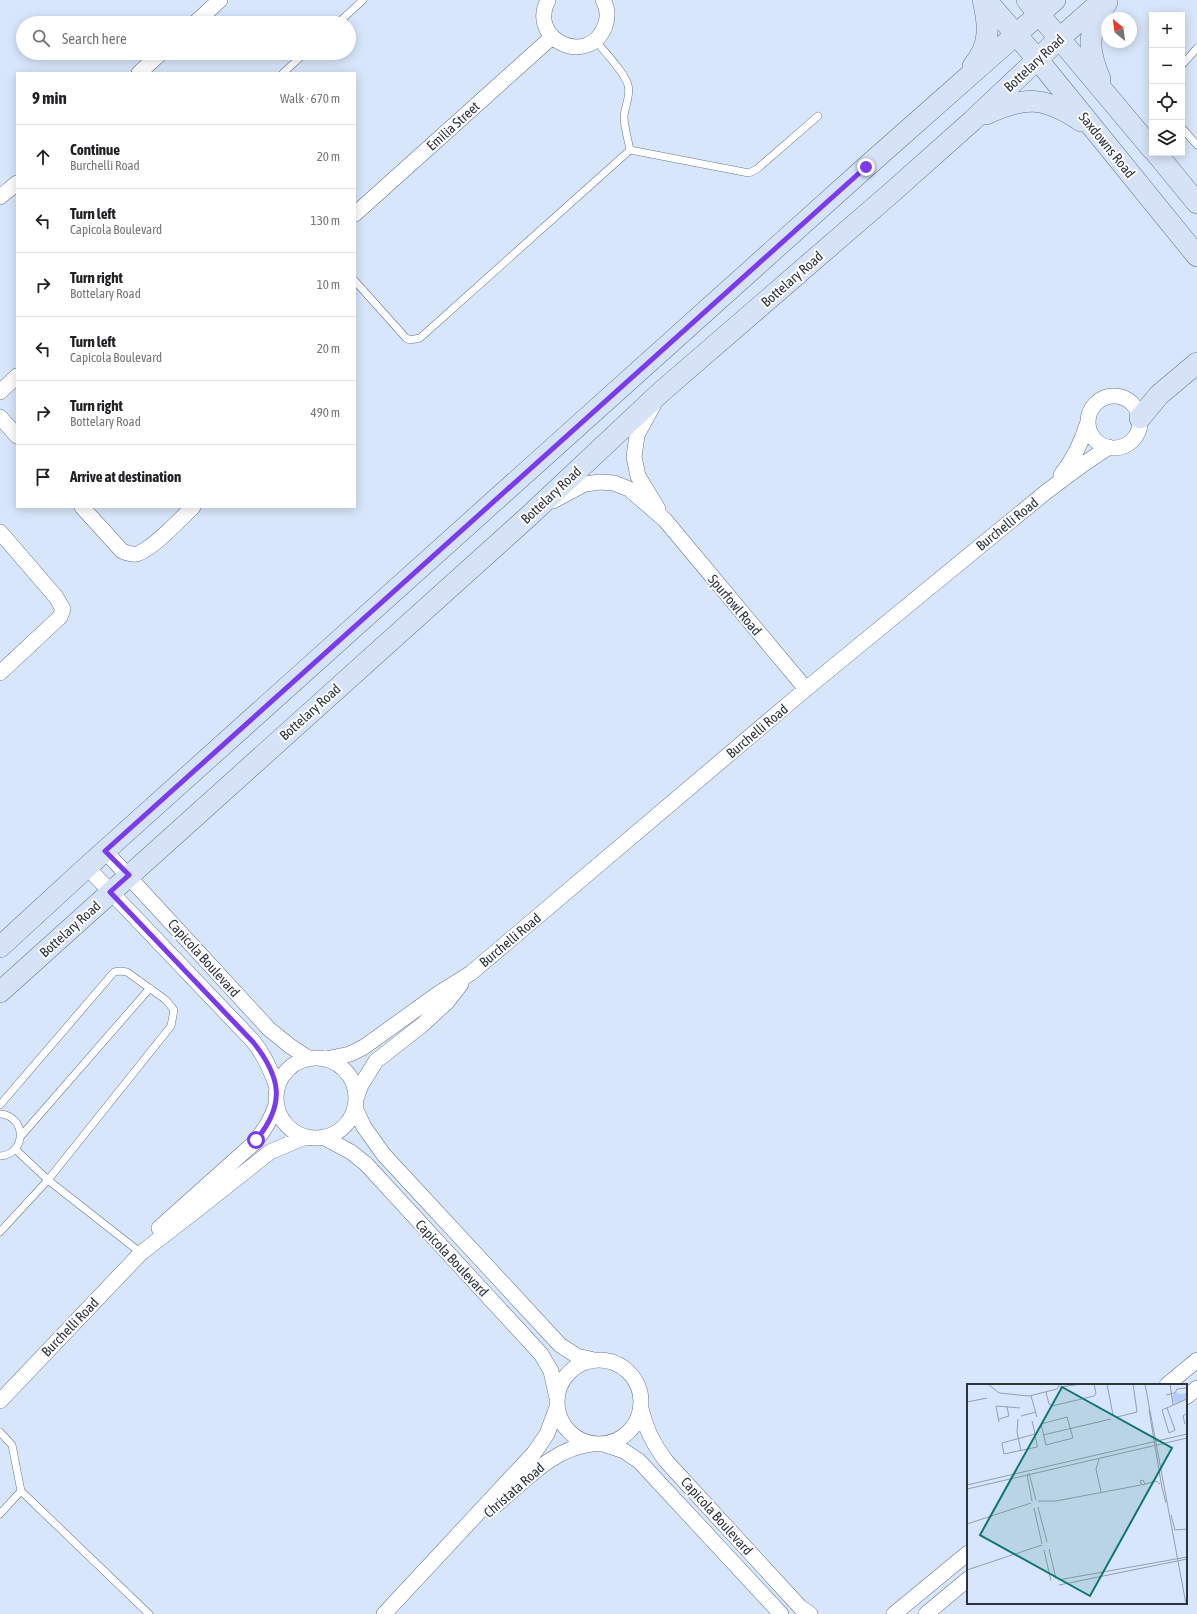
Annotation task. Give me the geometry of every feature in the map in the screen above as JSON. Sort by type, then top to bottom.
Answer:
[{"type":"main road","name":"Saxdowns Road","points":[[985,0],[1038,60],[1197,256]]},
{"type":"main road","points":[[949,94],[979,59],[986,42],[988,24],[985,0]]},
{"type":"main road","points":[[0,948],[87,867],[1016,34],[1033,7],[1055,0]]},
{"type":"main road","name":"Bottelary Road","points":[[0,992],[529,516],[661,392],[890,194],[972,121],[1060,38],[1103,0]]},
{"type":"main road","points":[[1107,95],[1090,51],[1091,35],[1108,0]]},
{"type":"main road","points":[[1033,7],[1149,145]]},
{"type":"main road","points":[[972,121],[1002,107],[1018,102],[1034,100],[1050,104],[1066,111],[1095,130]]},
{"type":"main road","points":[[1159,156],[1197,202]]},
{"type":"main road","points":[[1140,418],[1159,395],[1197,363]]},
{"type":"street","points":[[203,16],[220,0]]},
{"type":"street","points":[[548,0],[545,6],[544,16],[546,27],[552,37],[559,43],[578,47],[595,40],[603,31],[607,12],[603,0]]},
{"type":"street","name":"Emilia Street","points":[[356,213],[552,37]]},
{"type":"street","points":[[140,72],[153,60]]},
{"type":"street","points":[[0,197],[16,184]]},
{"type":"street","points":[[0,392],[16,377]]},
{"type":"street","name":"Spurfowl Road","points":[[661,392],[636,436],[634,457],[638,476],[665,520],[806,689]]},
{"type":"street","points":[[1108,396],[1125,398],[1132,403],[1140,418],[1140,426],[1137,434],[1125,445],[1117,447],[1103,445],[1092,436],[1088,422],[1089,413],[1093,406],[1108,396]]},
{"type":"street","points":[[0,417],[16,435]]},
{"type":"street","name":"Burchelli Road","points":[[1046,492],[1072,460],[1081,444],[1088,422]]},
{"type":"street","name":"Burchelli Road","points":[[326,1059],[350,1054],[364,1047],[439,993],[471,973],[806,689],[1046,492],[1109,447]]},
{"type":"street","name":"Spurfowl Road","points":[[529,516],[565,494],[585,484],[614,482],[629,489],[665,520]]},
{"type":"street","points":[[83,508],[122,551],[129,554],[136,554],[147,549],[192,508]]},
{"type":"street","points":[[0,532],[56,597],[63,609],[60,617],[0,673]]},
{"type":"street","name":"Capicola Boulevard","points":[[105,851],[129,875],[269,1029],[308,1058]]},
{"type":"street","name":"Capicola Boulevard","points":[[87,867],[253,1042],[264,1055],[271,1069],[277,1087]]},
{"type":"street","name":"Burchelli Road","points":[[356,1104],[361,1085],[376,1061],[422,1025],[447,1002],[471,973]]},
{"type":"street","points":[[308,1058],[326,1059],[334,1062],[348,1074],[353,1081],[356,1104],[346,1124],[332,1135],[323,1138],[305,1137],[289,1128],[279,1114],[276,1105],[277,1087],[280,1079],[289,1069],[300,1061],[308,1058]]},
{"type":"street","name":"Capicola Boulevard","points":[[356,1104],[364,1127],[384,1155],[557,1342],[577,1356],[594,1360]]},
{"type":"street","name":"Burchelli Road","points":[[141,1253],[154,1233],[254,1142],[265,1129],[272,1117],[276,1105]]},
{"type":"street","name":"Burchelli Road","points":[[0,1401],[141,1253],[270,1152],[305,1137]]},
{"type":"street","name":"Capicola Boulevard","points":[[323,1138],[351,1152],[366,1164],[541,1354],[551,1371],[557,1402]]},
{"type":"street","points":[[594,1360],[613,1362],[629,1373],[639,1389],[641,1408],[635,1425],[628,1433],[617,1440],[598,1444],[584,1442],[569,1432],[559,1416],[557,1402],[559,1388],[569,1372],[594,1360]]},
{"type":"street","points":[[1168,1384],[1197,1360]]},
{"type":"street","points":[[1187,1396],[1197,1388]]},
{"type":"street","name":"Christata Road","points":[[384,1614],[443,1552],[541,1444],[552,1426],[557,1402]]},
{"type":"street","name":"Capicola Boulevard","points":[[641,1408],[650,1438],[666,1460],[800,1607],[810,1614]]},
{"type":"street","name":"Capicola Boulevard","points":[[598,1444],[624,1451],[640,1461],[780,1614]]},
{"type":"street","name":"Christata Road","points":[[443,1552],[546,1462],[565,1451],[584,1445],[598,1444]]},
{"type":"street","points":[[894,1614],[967,1554]]},
{"type":"street","points":[[926,1614],[967,1580]]},
{"type":"lane","points":[[346,16],[363,0]]},
{"type":"lane","points":[[595,40],[624,76],[628,85],[629,91],[625,108],[624,123],[630,150]]},
{"type":"lane","points":[[1185,62],[1197,48]]},
{"type":"lane","points":[[284,72],[297,60]]},
{"type":"lane","points":[[630,150],[749,173],[757,169],[818,116]]},
{"type":"lane","points":[[1185,131],[1197,145]]},
{"type":"lane","points":[[356,282],[406,338],[410,340],[420,338],[630,150]]},
{"type":"lane","points":[[0,1105],[114,972],[120,970],[127,972],[166,1000],[174,1010],[171,1026],[48,1180],[0,1232]]},
{"type":"lane","points":[[21,1136],[150,988]]},
{"type":"lane","points":[[0,1114],[11,1117],[16,1122],[20,1129],[21,1136],[15,1149],[9,1154],[1,1157]]},
{"type":"lane","points":[[15,1149],[48,1180],[141,1253]]},
{"type":"lane","points":[[0,1432],[12,1445],[21,1491],[149,1614]]},
{"type":"lane","points":[[0,1514],[21,1491]]},
{"type":"route","points":[[256,1140],[272,1117],[276,1105],[277,1087],[271,1069],[264,1055],[110,892],[129,875],[105,851],[866,167]]}]
